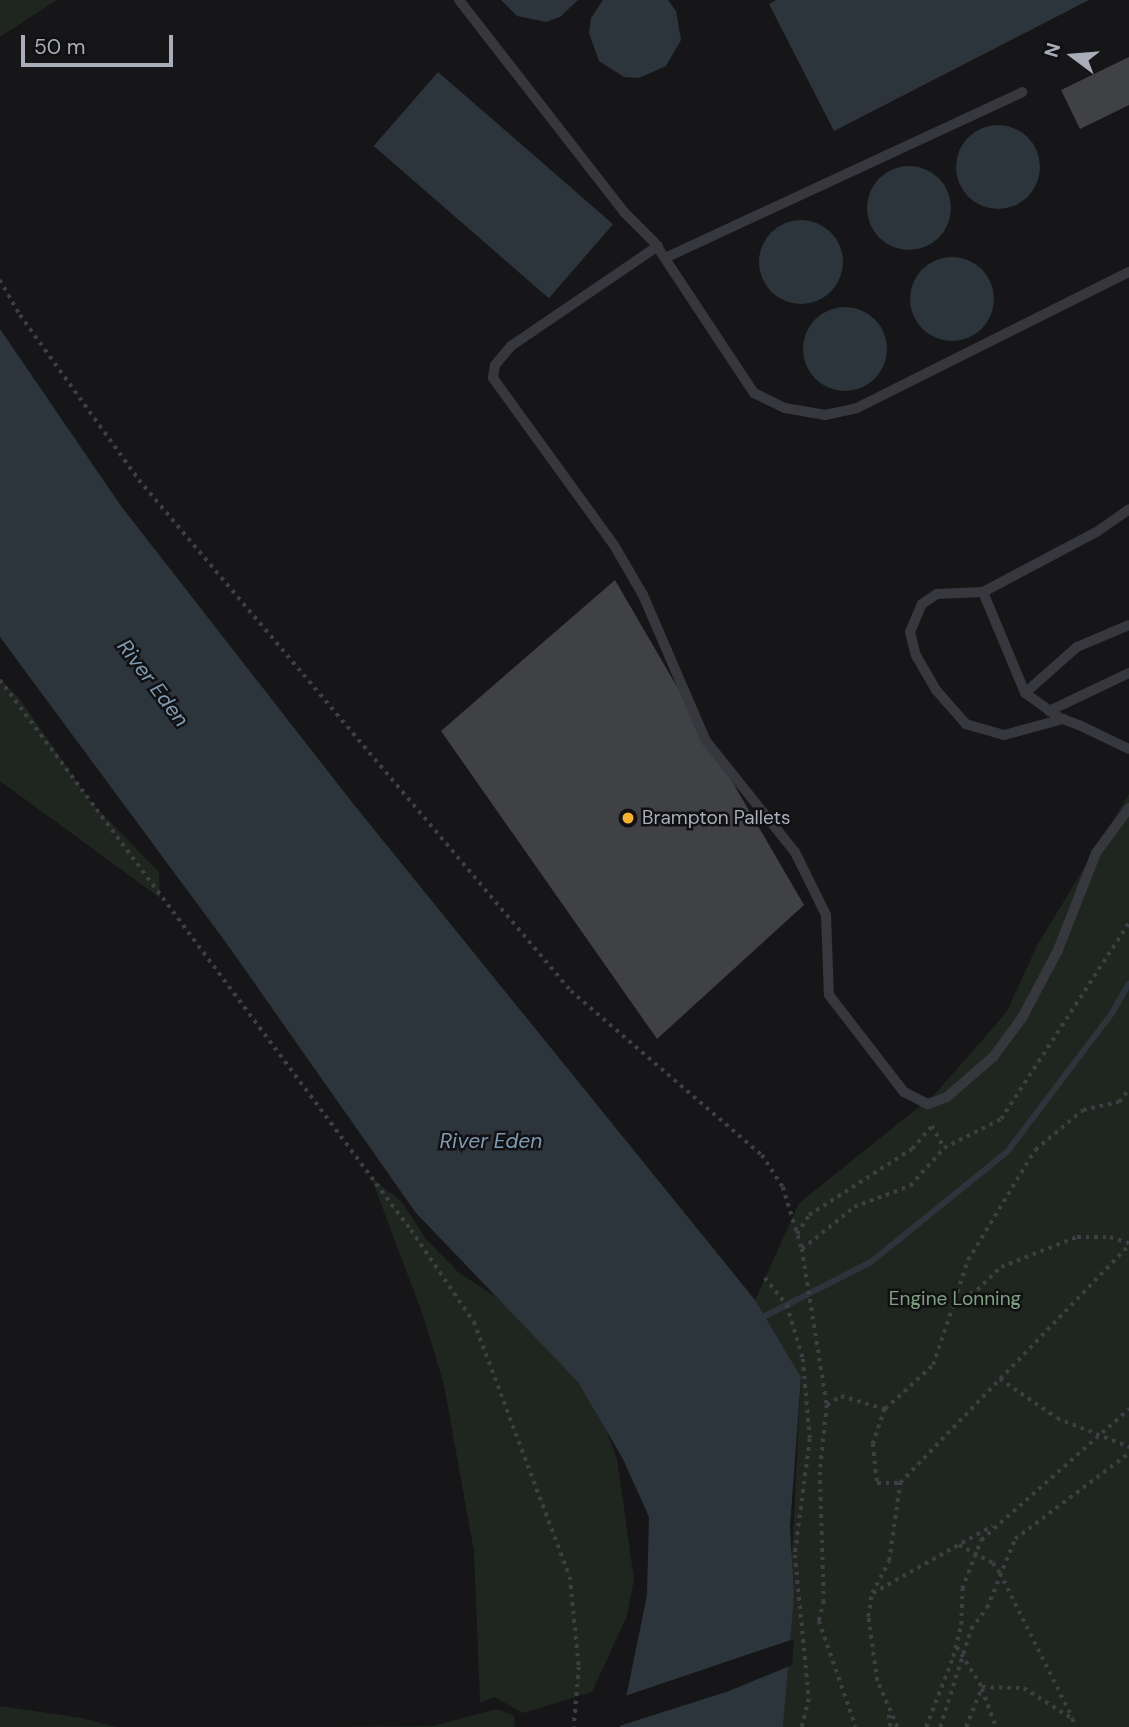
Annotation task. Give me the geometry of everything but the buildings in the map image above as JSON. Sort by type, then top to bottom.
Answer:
[{"type":"lane","points":[[458,0],[625,213],[658,247],[754,393],[785,408],[825,415],[858,408],[1129,272]]},
{"type":"lane","points":[[665,258],[1021,92]]},
{"type":"lane","points":[[658,247],[511,346],[495,365],[492,378],[614,545],[643,595],[706,741],[794,852],[826,915],[825,984],[829,995],[904,1092],[928,1104],[947,1097],[993,1057],[1022,1018],[1058,950],[1096,853],[1129,808]]},
{"type":"lane","points":[[1063,719],[1018,733],[986,733],[966,724],[936,690],[916,656],[910,632],[914,617],[937,594],[983,592],[1098,531],[1129,509]]},
{"type":"lane","points":[[983,592],[1025,693],[1063,719],[1129,750]]},
{"type":"lane","points":[[1025,693],[1077,646],[1129,625]]},
{"type":"lane","points":[[1049,711],[1129,673]]},
{"type":"path","points":[[0,280],[20,315],[139,480],[571,991],[762,1155],[783,1187],[802,1249],[827,1405],[820,1472],[824,1601],[819,1621],[831,1662],[846,1687],[856,1727]]},
{"type":"path","points":[[0,680],[411,1230],[474,1322],[570,1577],[579,1667],[574,1727]]},
{"type":"path","points":[[802,1249],[854,1207],[910,1186],[944,1147],[1001,1119],[1129,923]]},
{"type":"path","points":[[900,1483],[877,1483],[873,1444],[885,1409],[933,1365],[968,1260],[1035,1150],[1083,1110],[1119,1102],[1129,1089]]},
{"type":"path","points":[[797,1234],[809,1215],[912,1149],[932,1126],[944,1147]]},
{"type":"path","points":[[897,1727],[877,1681],[868,1617],[872,1593],[889,1561],[900,1483],[1129,1244],[1110,1237],[1077,1237],[1001,1267],[977,1290],[953,1304]]},
{"type":"path","points":[[765,1278],[787,1304],[803,1359],[809,1425],[795,1555],[809,1699],[802,1727]]},
{"type":"path","points":[[1000,1380],[1057,1418],[1129,1447]]},
{"type":"path","points":[[827,1405],[841,1396],[885,1409]]},
{"type":"path","points":[[872,1593],[996,1524],[1129,1409]]},
{"type":"path","points":[[940,1727],[944,1703],[965,1659],[971,1629],[987,1608],[1015,1539],[1129,1453]]},
{"type":"path","points":[[926,1727],[956,1646],[962,1589],[974,1555],[996,1524]]},
{"type":"path","points":[[959,1545],[993,1563],[1000,1573],[1073,1719],[1074,1727]]},
{"type":"path","points":[[956,1646],[982,1687],[996,1727]]},
{"type":"path","points":[[982,1687],[1024,1688],[1073,1719]]},
{"type":"path","points":[[966,1727],[982,1687]]},
{"type":"path","points":[[888,1710],[891,1727]]},
{"type":"green space","points":[[0,0],[57,0],[0,37]]},
{"type":"green space","points":[[0,679],[20,699],[90,801],[159,872],[160,898],[0,781]]},
{"type":"green space","name":"Engine Lonning","points":[[1129,794],[1129,1727],[783,1727],[801,1377],[755,1300],[799,1203],[935,1094],[1006,1013],[1038,944]]},
{"type":"green space","points":[[371,1177],[402,1202],[426,1239],[458,1272],[514,1309],[563,1358],[599,1411],[617,1459],[634,1579],[627,1616],[592,1692],[523,1713],[494,1697],[480,1703],[474,1552],[444,1385],[424,1318]]},
{"type":"green space","points":[[0,1706],[82,1718],[116,1727],[0,1727]]},
{"type":"green space","points":[[497,1709],[514,1716],[515,1727],[324,1727],[433,1726]]},
{"type":"water","points":[[501,0],[578,0],[560,17],[546,22],[517,16]]},
{"type":"water","points":[[603,0],[668,0],[676,11],[681,40],[666,66],[639,78],[624,77],[599,61],[589,33],[591,18]]},
{"type":"water","points":[[776,0],[1089,0],[834,131],[769,4]]},
{"type":"water","points":[[438,72],[613,224],[549,298],[374,146]]},
{"type":"water","points":[[998,125],[1014,128],[1028,137],[1037,151],[1040,167],[1037,183],[1028,197],[1014,206],[998,209],[982,206],[968,197],[959,183],[956,167],[959,151],[968,137],[982,128]]},
{"type":"water","points":[[909,166],[925,169],[939,178],[948,192],[951,208],[948,224],[939,238],[925,247],[909,250],[893,247],[879,238],[870,224],[867,208],[870,192],[879,178],[893,169]]},
{"type":"water","points":[[801,220],[817,223],[831,232],[840,246],[843,262],[840,278],[831,292],[817,301],[801,304],[785,301],[771,292],[762,278],[759,262],[762,246],[771,232],[785,223]]},
{"type":"water","points":[[952,257],[968,260],[982,269],[991,283],[994,299],[991,315],[982,329],[968,338],[952,341],[936,338],[922,329],[913,315],[910,299],[913,283],[922,269],[936,260]]},
{"type":"water","points":[[845,307],[861,310],[875,319],[884,333],[887,349],[884,365],[875,379],[861,388],[845,391],[829,388],[815,379],[806,365],[803,349],[806,333],[815,319],[829,310]]},
{"type":"water","name":"River Eden","points":[[0,329],[121,506],[351,801],[755,1300],[801,1377],[790,1527],[794,1595],[783,1727],[620,1727],[647,1595],[649,1517],[623,1459],[578,1382],[416,1213],[227,944],[0,637]]},
{"type":"pier","points":[[794,1639],[792,1665],[729,1691],[616,1727],[622,1697]]},
{"type":"waterway","points":[[765,1316],[871,1262],[1007,1152],[1112,1013],[1129,983]]},
{"type":"place","name":"Brampton Pallets","points":[[628,818]]}]
